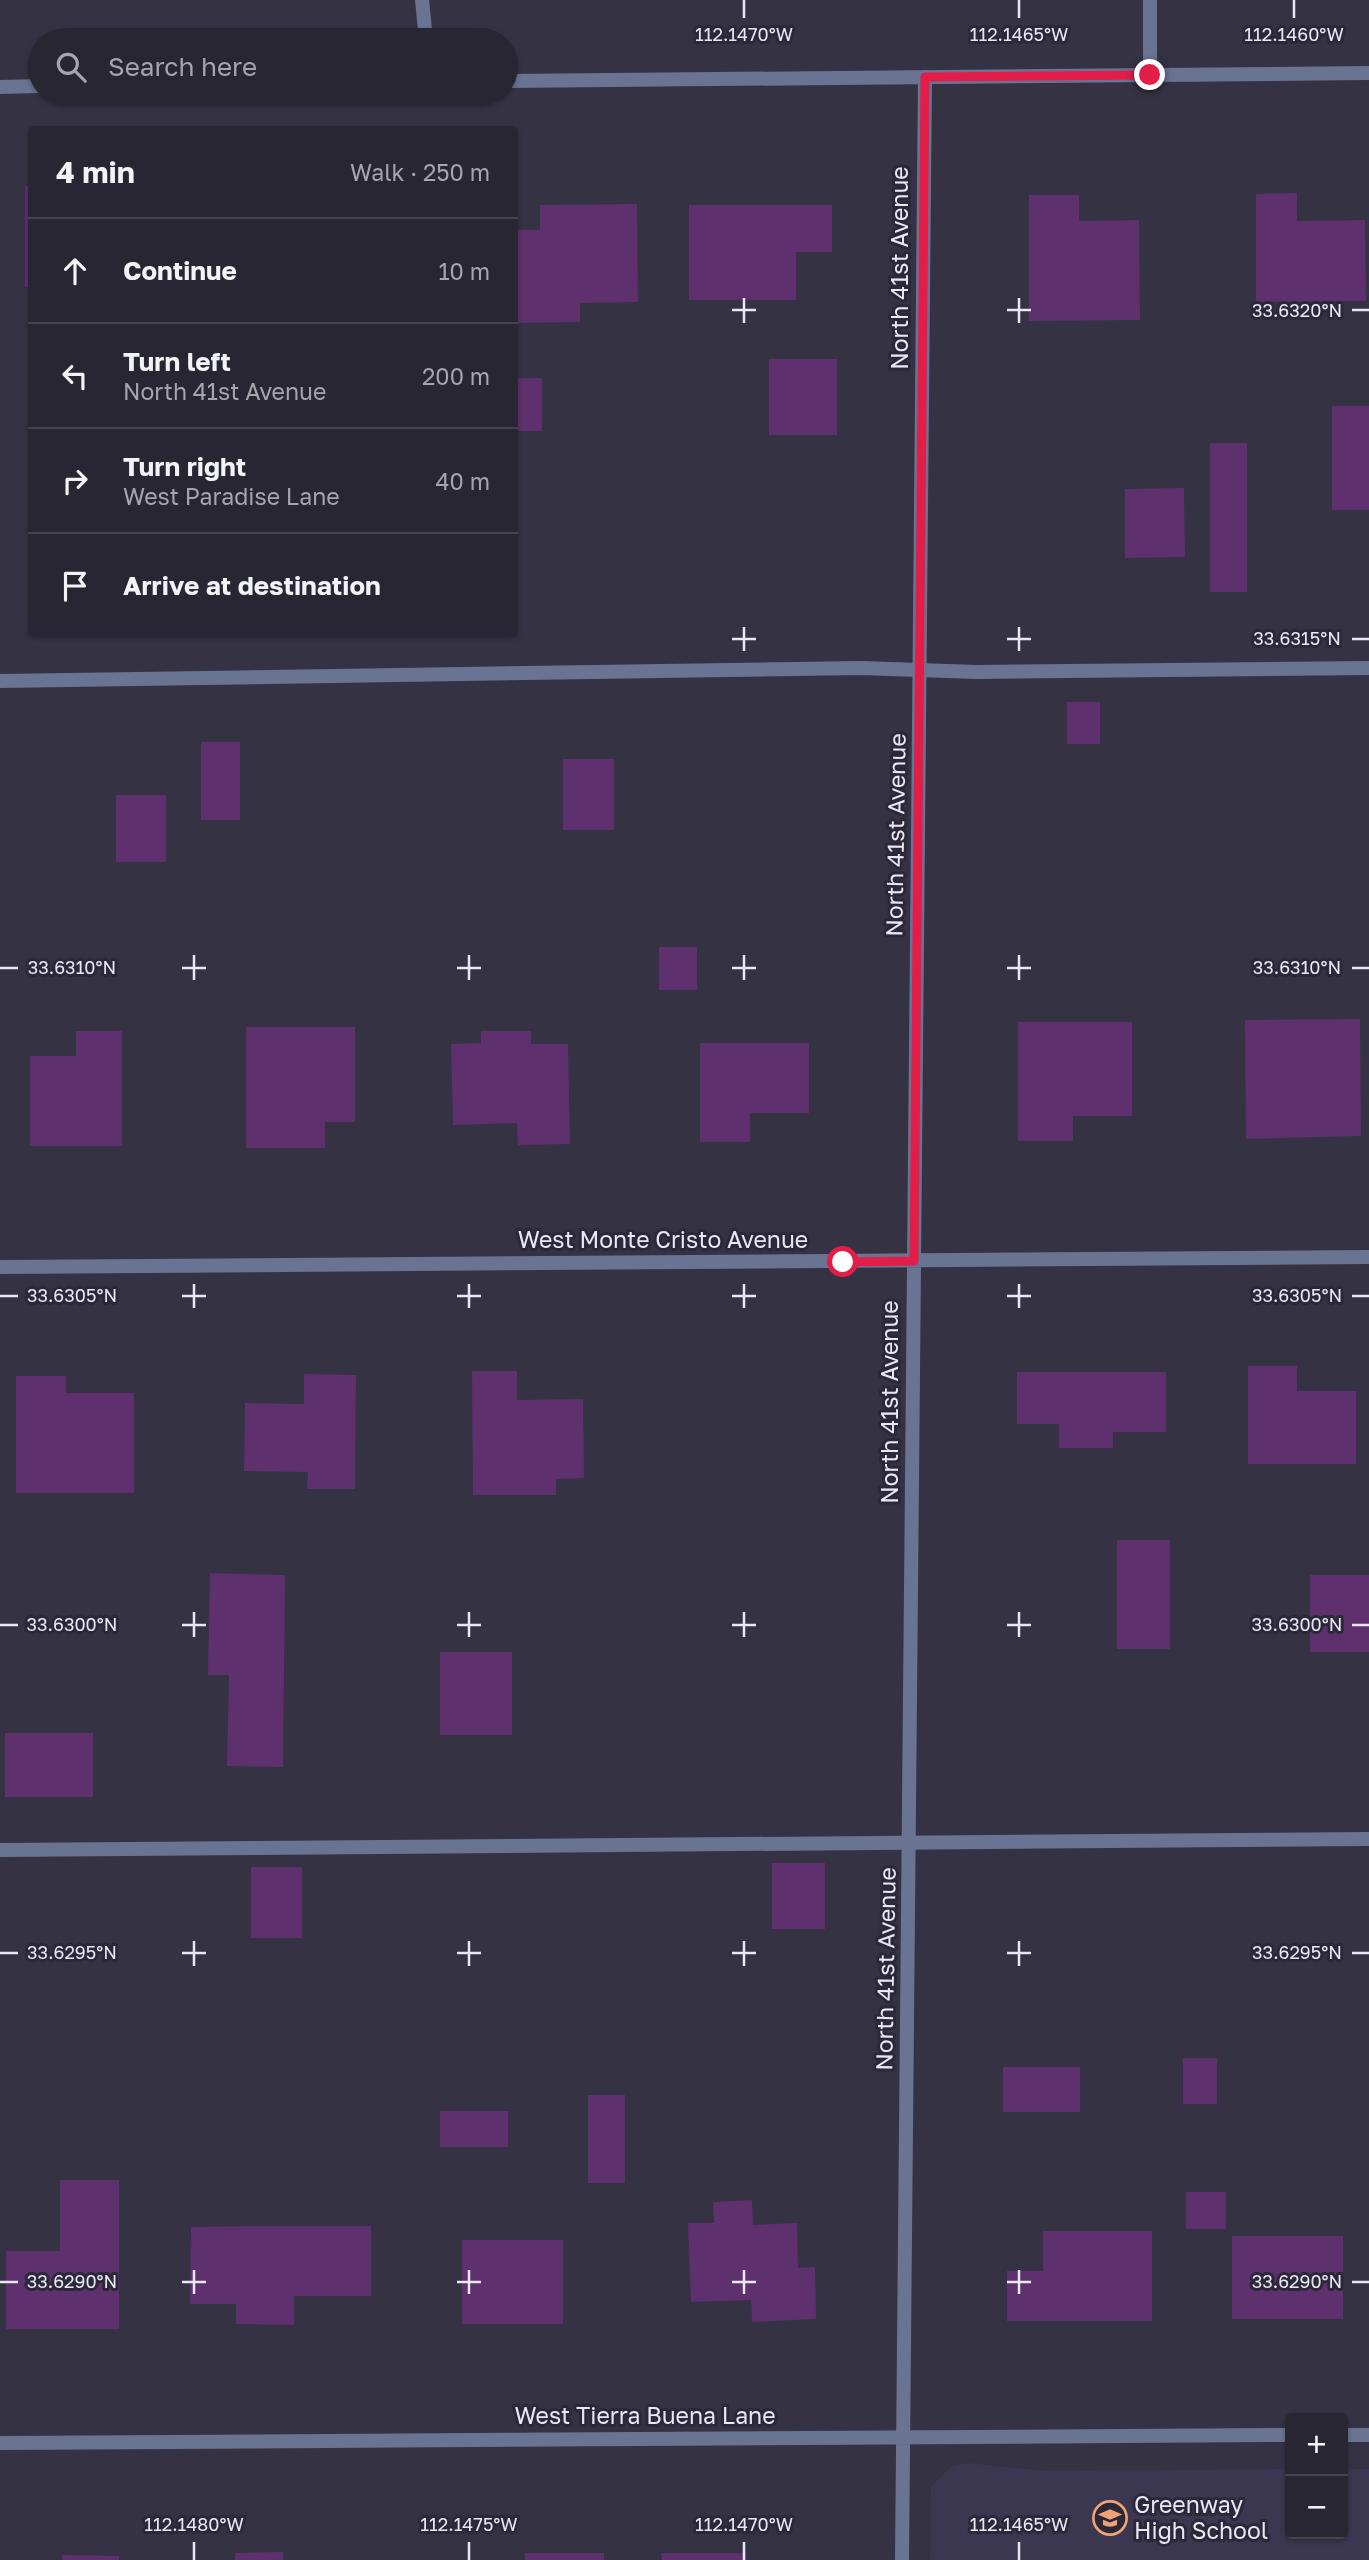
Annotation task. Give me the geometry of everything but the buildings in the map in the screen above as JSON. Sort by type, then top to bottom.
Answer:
[{"type":"street","points":[[422,0],[425,28]]},
{"type":"street","points":[[1150,0],[1150,75]]},
{"type":"street","points":[[518,81],[1369,73]]},
{"type":"street","name":"North 41st Avenue","points":[[902,2560],[925,77]]},
{"type":"street","points":[[0,87],[28,86]]},
{"type":"street","points":[[0,681],[861,668],[990,672],[1369,668]]},
{"type":"street","name":"West Monte Cristo Avenue","points":[[0,1267],[1369,1257]]},
{"type":"street","points":[[0,1850],[1369,1839]]},
{"type":"street","name":"West Tierra Buena Lane","points":[[0,2443],[1285,2435]]},
{"type":"street","points":[[1348,2435],[1369,2435]]},
{"type":"shaded area","name":"Greenway High School","points":[[968,2463],[1046,2471],[1285,2469],[1285,2539],[1348,2539],[1348,2469],[1369,2469],[1369,2560],[930,2560],[931,2487],[951,2467]]},
{"type":"place","name":"Greenway High School","points":[[1110,2518]]},
{"type":"route","points":[[843,1262],[914,1261],[925,77],[1150,75]]}]
